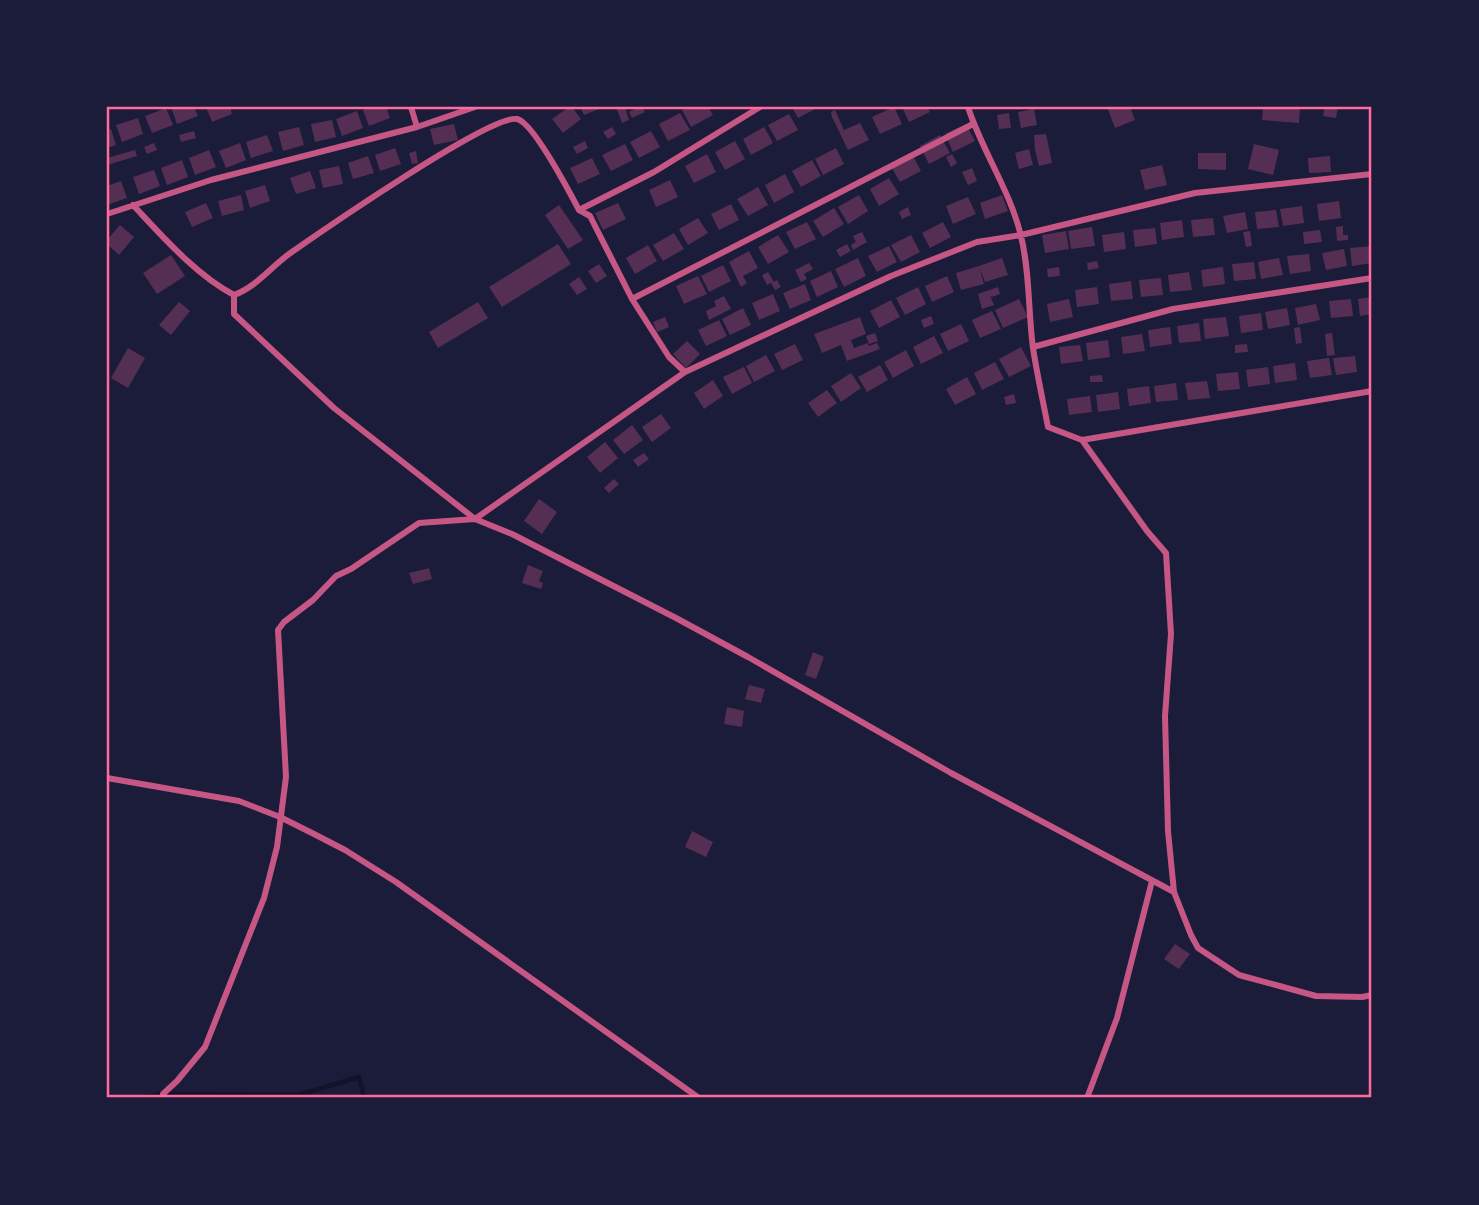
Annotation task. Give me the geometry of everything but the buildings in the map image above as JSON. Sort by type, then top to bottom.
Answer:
[{"type":"street","points":[[411,107],[417,127]]},
{"type":"street","points":[[107,214],[211,180],[417,127],[475,107]]},
{"type":"street","points":[[579,210],[654,172],[760,107]]},
{"type":"street","points":[[968,107],[973,124],[1013,207],[1021,235],[1027,263],[1033,347],[1048,427],[1082,440],[1372,391]]},
{"type":"street","points":[[134,205],[202,274],[234,295],[245,291],[283,258],[329,226],[464,140],[503,121],[516,119],[525,123],[537,138],[579,210],[590,216],[632,299],[669,357],[685,372]]},
{"type":"street","points":[[632,299],[973,124]]},
{"type":"street","points":[[165,1098],[163,1094],[205,1047],[264,898],[277,847],[286,777],[278,630],[336,576],[351,569],[419,523],[475,520],[685,372],[891,276],[977,242],[1021,235],[1195,193],[1372,174]]},
{"type":"street","points":[[1033,347],[1173,309],[1372,278]]},
{"type":"street","points":[[234,295],[234,314],[324,399],[475,520],[512,534],[712,638],[951,773],[1174,892]]},
{"type":"street","points":[[1082,440],[1147,531],[1166,553],[1171,634],[1165,716],[1168,831],[1174,892],[1191,935],[1198,948],[1239,975],[1316,996],[1372,995]]},
{"type":"street","points":[[107,778],[239,802],[280,817],[345,850],[396,881],[699,1098]]},
{"type":"street","points":[[1087,1098],[1117,1018],[1152,881]]},
{"type":"waterway","points":[[138,1098],[163,1094],[299,1095],[359,1077],[364,1098]]}]
